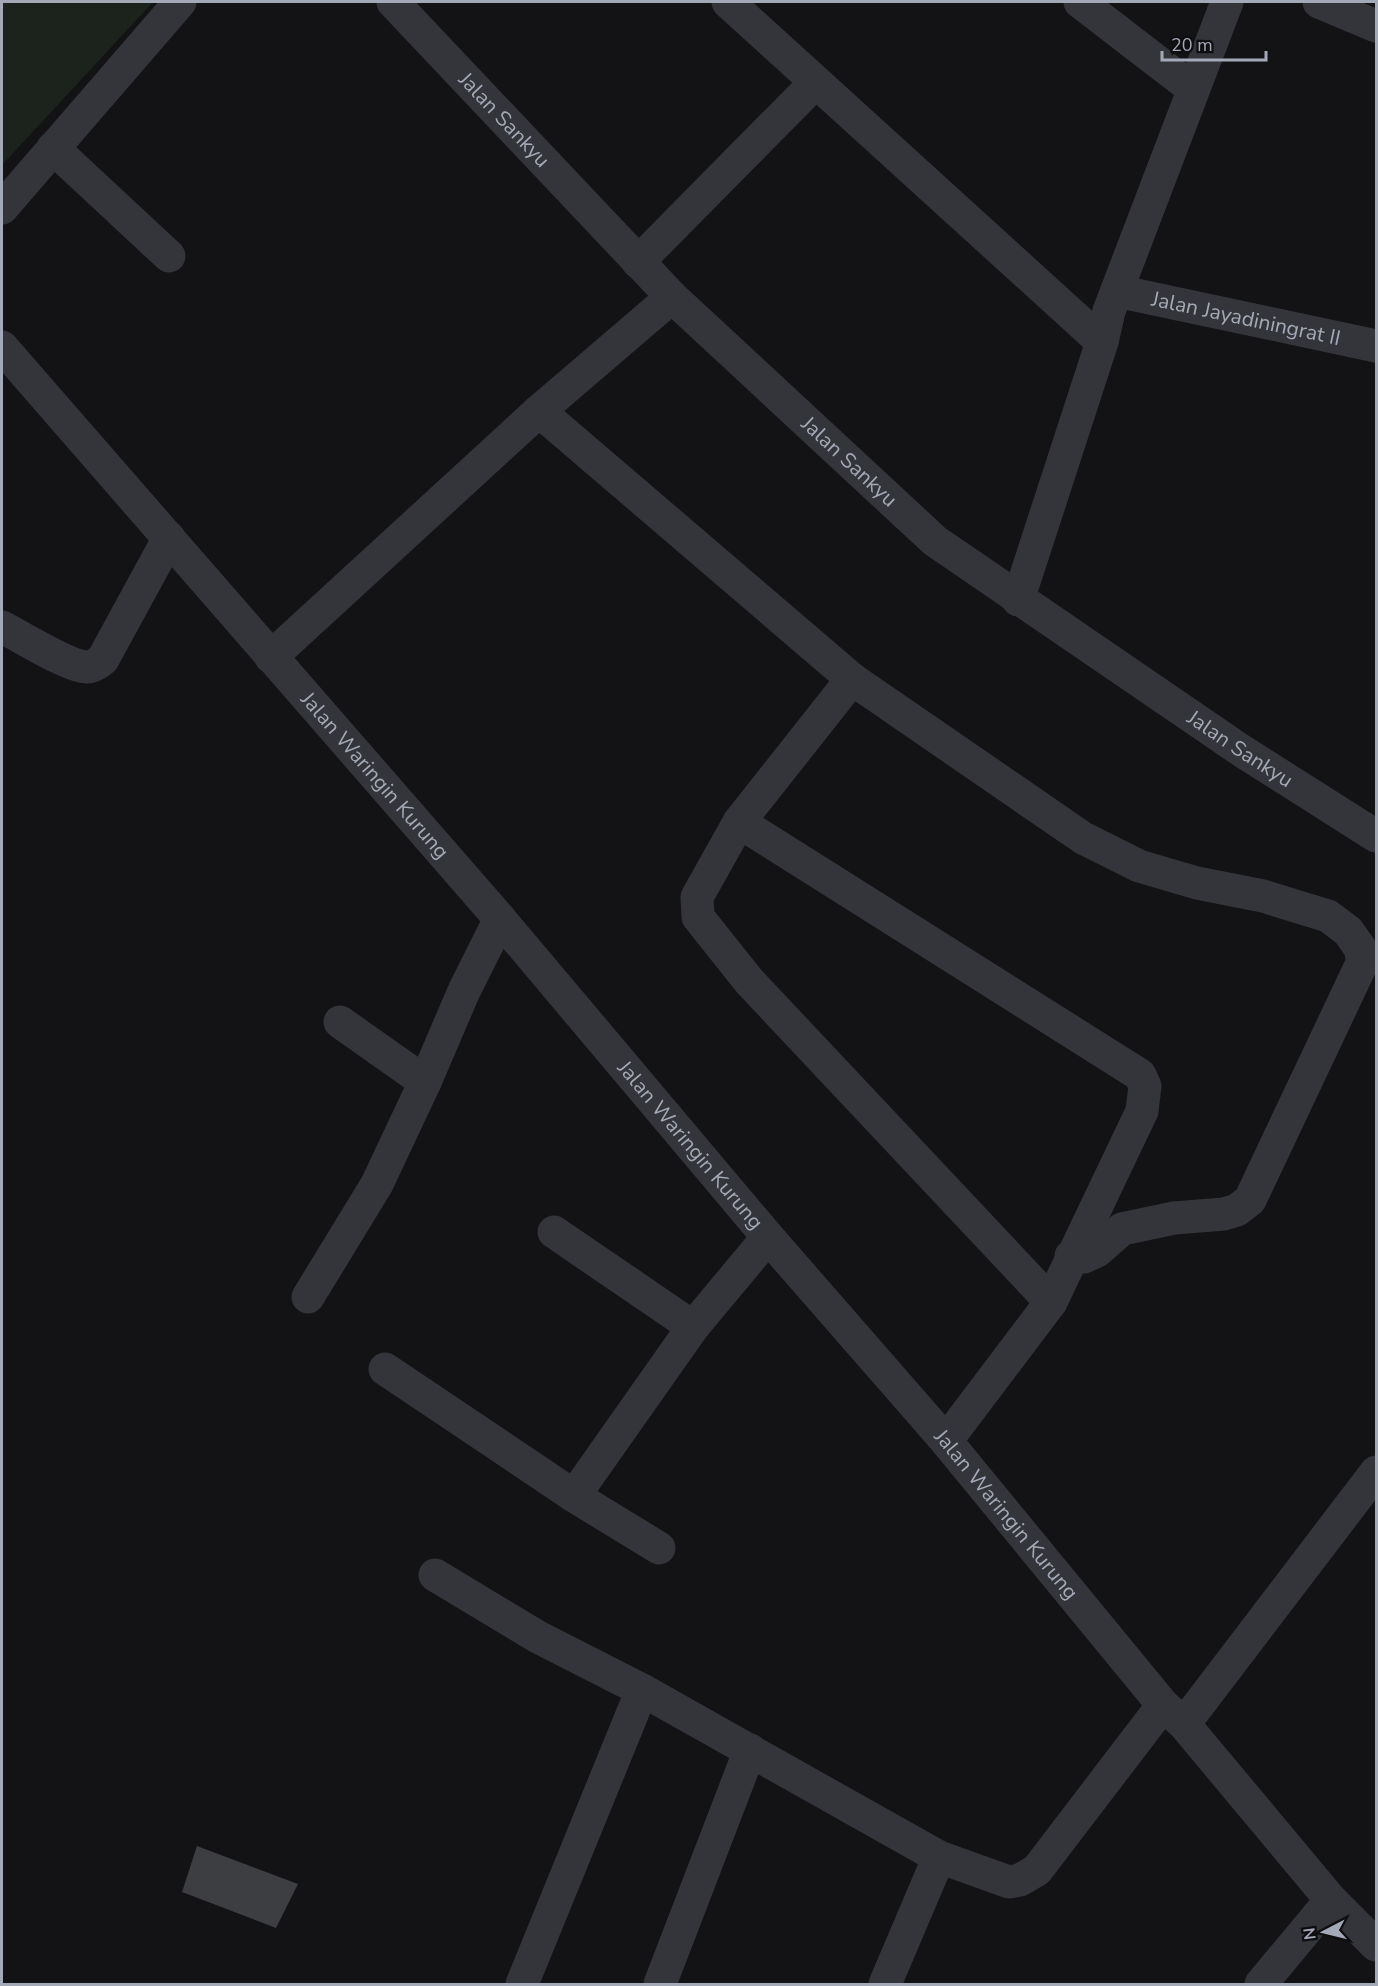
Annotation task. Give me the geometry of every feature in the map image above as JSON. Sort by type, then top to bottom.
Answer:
[{"type":"street","points":[[2,208],[180,2]]},
{"type":"street","name":"Jalan Sankyu","points":[[393,2],[672,297],[935,542],[1242,751],[1377,836]]},
{"type":"street","points":[[728,2],[1102,342]]},
{"type":"street","points":[[1080,2],[1193,89]]},
{"type":"street","points":[[1018,600],[1117,291],[1227,2]]},
{"type":"street","points":[[1319,2],[1377,26]]},
{"type":"street","points":[[638,262],[815,83]]},
{"type":"street","points":[[53,148],[169,256]]},
{"type":"street","name":"Jalan Jayadiningrat II","points":[[1117,291],[1377,346]]},
{"type":"street","points":[[272,657],[539,411],[672,297]]},
{"type":"street","name":"Jalan Waringin Kurung","points":[[2,346],[500,919],[768,1237],[946,1441],[1331,1900],[1377,1945]]},
{"type":"street","points":[[539,411],[852,679],[1083,838],[1139,866],[1328,916],[1348,931],[1360,948],[1363,960],[1250,1200],[1237,1210],[1224,1214],[1174,1218],[1122,1229],[1096,1251],[1084,1257],[1071,1256]]},
{"type":"street","points":[[2,627],[71,663],[87,667],[96,665],[103,659],[169,538]]},
{"type":"street","points":[[852,679],[739,822],[697,897],[698,917],[749,981],[1051,1302]]},
{"type":"street","points":[[739,822],[1140,1075],[1145,1086],[1142,1111],[1051,1302],[946,1441]]},
{"type":"street","points":[[308,1296],[377,1184],[425,1082],[455,1009],[500,919]]},
{"type":"street","points":[[340,1022],[425,1082]]},
{"type":"street","points":[[554,1232],[693,1327]]},
{"type":"street","points":[[574,1496],[693,1327],[768,1237]]},
{"type":"street","points":[[385,1369],[574,1496],[659,1548]]},
{"type":"street","points":[[435,1575],[538,1637],[642,1690],[939,1857],[1003,1881],[1014,1882],[1027,1877],[1052,1853],[1173,1714],[1377,1472]]},
{"type":"street","points":[[522,1984],[642,1690]]},
{"type":"street","points":[[660,1984],[750,1750]]},
{"type":"street","points":[[885,1984],[939,1857]]},
{"type":"street","points":[[1261,1984],[1331,1900]]},
{"type":"shaded area","points":[[2,2],[153,2],[2,165]]},
{"type":"building","points":[[197,1846],[298,1884],[276,1928],[182,1892]]}]
